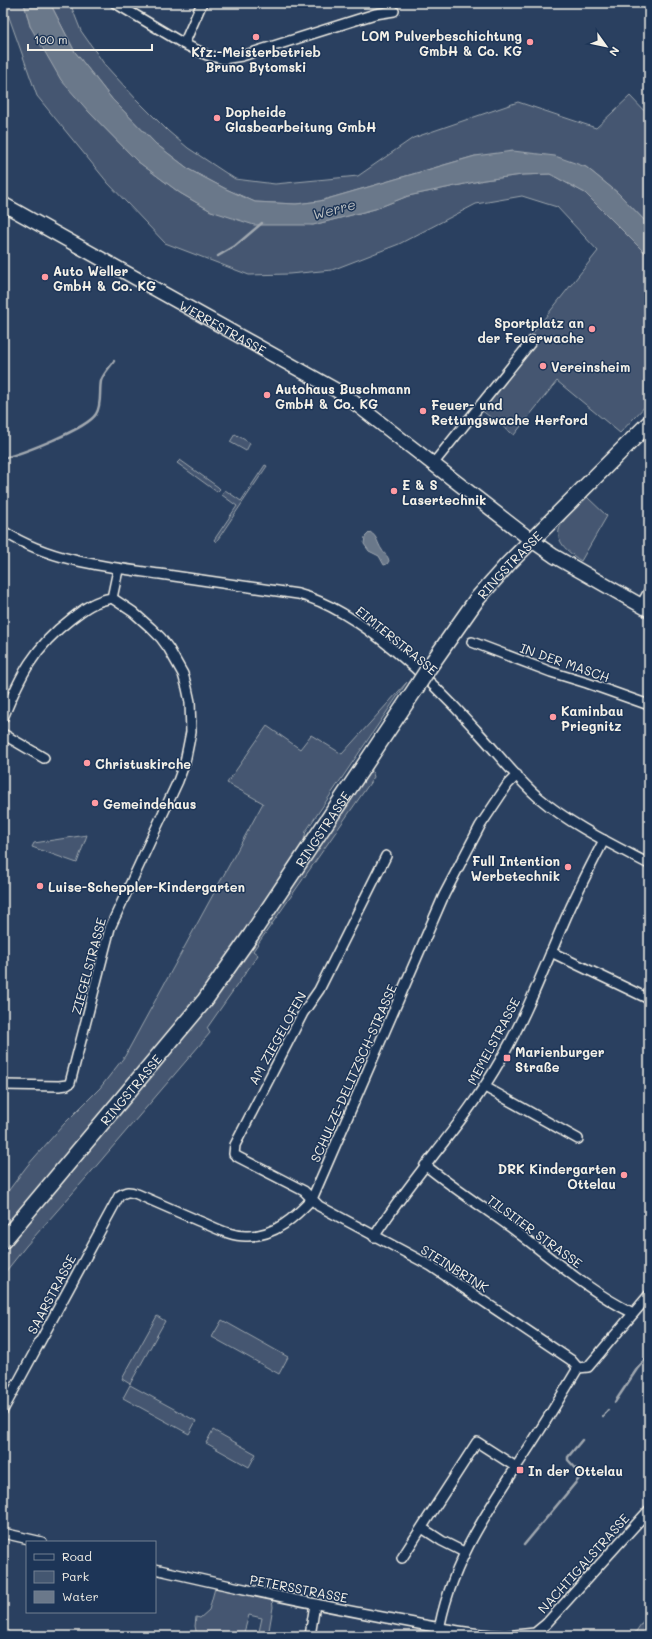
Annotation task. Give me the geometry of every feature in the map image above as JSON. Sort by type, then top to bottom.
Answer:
[{"type":"main road","name":"WERRESTRASSE","points":[[3,204],[344,394],[531,540],[554,556],[645,608]]},
{"type":"main road","name":"RINGSTRASSE","points":[[3,1241],[205,1000],[251,935],[430,666],[478,599],[531,540],[649,424]]},
{"type":"street","points":[[115,3],[184,44],[207,55],[223,58],[242,56],[375,14],[394,11]]},
{"type":"street","points":[[184,44],[202,3]]},
{"type":"street","points":[[433,464],[532,341]]},
{"type":"street","name":"EIMTERSTRASSE","points":[[3,531],[52,554],[118,570],[298,594],[322,602],[372,634],[411,666],[457,709],[537,796],[558,812],[604,840],[649,864]]},
{"type":"street","points":[[3,718],[16,687],[29,662],[50,636],[86,608],[99,600],[112,598],[118,570]]},
{"type":"street","name":"WERRESTRASSE","points":[[645,608],[649,591]]},
{"type":"street","name":"ZIEGELSTRASSE","points":[[3,1085],[59,1086],[70,1083],[110,928],[178,781],[189,748],[191,732],[190,702],[185,681],[177,662],[162,638],[133,612],[112,598]]},
{"type":"street","name":"IN DER MASCH","points":[[472,642],[551,672],[649,705]]},
{"type":"street","points":[[3,734],[44,758]]},
{"type":"street","name":"SCHULZE-DELITZSCH-STRASSE","points":[[124,1192],[129,1191],[137,1194],[223,1231],[248,1236],[276,1229],[286,1224],[300,1212],[312,1198],[444,895],[480,826],[508,784],[517,775]]},
{"type":"street","name":"MEMELSTRASSE","points":[[374,1237],[400,1197],[485,1087],[514,1036],[576,895],[604,840]]},
{"type":"street","name":"AM ZIEGELOFEN","points":[[312,1198],[304,1191],[238,1157],[234,1154],[234,1150],[303,1013],[319,990],[386,856]]},
{"type":"street","points":[[551,952],[649,999]]},
{"type":"street","points":[[485,1087],[578,1139]]},
{"type":"street","name":"TILSITER STRASSE","points":[[425,1165],[561,1267],[609,1300],[633,1313]]},
{"type":"street","name":"SAARSTRASSE","points":[[3,1410],[119,1196],[124,1192]]},
{"type":"street","name":"STEINBRINK","points":[[312,1198],[319,1206],[374,1237],[431,1266],[571,1360],[578,1368]]},
{"type":"street","points":[[439,1632],[451,1584],[464,1552],[484,1517],[578,1368],[588,1367],[649,1295]]},
{"type":"street","points":[[402,1558],[477,1442],[516,1467]]},
{"type":"street","name":"NACHTIGALSTRASSE","points":[[439,1632],[505,1636],[535,1634],[558,1612],[649,1510]]},
{"type":"street","points":[[422,1528],[442,1541],[464,1552]]},
{"type":"street","points":[[3,1533],[38,1541]]},
{"type":"street","name":"PETERSSTRASSE","points":[[156,1569],[439,1632]]},
{"type":"street","points":[[310,1636],[315,1604]]},
{"type":"green space","points":[[4,3],[24,3],[30,26],[89,112],[137,161],[180,193],[211,211],[313,225],[375,209],[408,196],[484,180],[522,175],[550,174],[585,193],[649,257],[649,402],[620,433],[557,381],[514,435],[481,410],[517,353],[598,251],[557,207],[522,196],[476,204],[399,244],[332,270],[289,274],[249,275],[165,243],[108,183],[37,96]]},
{"type":"green space","points":[[50,3],[70,3],[81,31],[105,65],[136,99],[168,131],[188,148],[235,179],[275,184],[358,176],[413,138],[518,102],[596,128],[630,96],[649,116],[649,225],[618,193],[586,167],[475,156],[320,201],[296,204],[255,202],[190,170],[156,144],[112,99],[75,52]]},
{"type":"green space","points":[[235,434],[250,443],[246,451],[230,442]]},
{"type":"green space","points":[[180,460],[220,489],[217,492],[177,463]]},
{"type":"green space","points":[[265,465],[267,466],[216,542],[214,540],[237,506],[222,495],[225,490],[241,501]]},
{"type":"green space","points":[[587,497],[607,516],[581,561],[569,552],[562,543],[559,535],[560,528],[564,521]]},
{"type":"green space","points":[[407,682],[306,831],[303,845],[232,952],[199,998],[3,1231],[3,1198],[27,1166],[64,1124],[100,1088],[125,1056],[263,803],[227,783],[267,726],[300,749],[311,735],[342,754]]},
{"type":"green space","points":[[371,767],[374,777],[253,951],[258,955],[207,1028],[210,1033],[26,1246],[3,1275],[3,1252],[81,1156]]},
{"type":"green space","points":[[87,835],[77,863],[32,847],[34,843]]},
{"type":"green space","points":[[157,1316],[165,1321],[130,1384],[122,1379]]},
{"type":"green space","points":[[222,1320],[288,1357],[279,1374],[212,1337]]},
{"type":"green space","points":[[130,1385],[196,1421],[189,1434],[123,1398]]},
{"type":"green space","points":[[213,1430],[256,1454],[249,1467],[206,1443]]},
{"type":"green space","points":[[215,1588],[272,1600],[273,1607],[268,1636],[258,1636],[262,1618],[249,1615],[243,1636],[197,1636],[195,1626],[196,1617],[200,1618],[209,1610]]},
{"type":"green space","points":[[649,1612],[649,1636],[633,1636]]},
{"type":"water","name":"Werre","points":[[24,3],[50,3],[75,52],[112,99],[156,144],[190,170],[255,202],[296,204],[320,201],[475,156],[513,151],[555,156],[586,167],[618,193],[649,225],[649,257],[585,193],[550,174],[522,175],[484,180],[408,196],[375,209],[313,225],[254,225],[211,211],[180,193],[137,161],[89,112],[61,80],[30,26]]},
{"type":"water","points":[[370,532],[375,536],[380,547],[388,557],[389,561],[387,564],[384,565],[379,556],[369,551],[364,544],[365,537]]},
{"type":"waterway","points":[[218,256],[235,246],[262,223]]},
{"type":"waterway","points":[[3,458],[24,452],[53,440],[80,427],[90,420],[96,414],[99,407],[100,385],[102,378],[114,361]]},
{"type":"waterway","points":[[615,1402],[637,1369],[649,1355]]},
{"type":"waterway","points":[[603,1416],[608,1410]]},
{"type":"waterway","points":[[524,1545],[582,1475],[568,1460],[568,1457],[582,1440]]},
{"type":"place","name":"Kfz.-Meisterbetrieb Bruno Bytomski","points":[[256,37]]},
{"type":"place","name":"LOM Pulverbeschichtung GmbH & Co. KG","points":[[530,42]]},
{"type":"place","name":"Dopheide Glasbearbeitung GmbH","points":[[217,118]]},
{"type":"place","name":"Auto Weller GmbH & Co. KG","points":[[45,277]]},
{"type":"place","name":"Sportplatz an der Feuerwache","points":[[592,329]]},
{"type":"place","name":"Vereinsheim","points":[[543,366]]},
{"type":"place","name":"Autohaus Buschmann GmbH & Co. KG","points":[[267,395]]},
{"type":"place","name":"Feuer- und Rettungswache Herford","points":[[423,411]]},
{"type":"place","name":"E & S Lasertechnik","points":[[394,491]]},
{"type":"place","name":"Kaminbau Priegnitz","points":[[553,717]]},
{"type":"place","name":"Christuskirche","points":[[87,763]]},
{"type":"place","name":"Gemeindehaus","points":[[95,803]]},
{"type":"place","name":"Full Intention Werbetechnik","points":[[568,867]]},
{"type":"place","name":"Luise-Scheppler-Kindergarten","points":[[40,886]]},
{"type":"place","name":"Marienburger Straße","points":[[507,1058]]},
{"type":"place","name":"DRK Kindergarten Ottelau","points":[[624,1175]]},
{"type":"place","name":"In der Ottelau","points":[[520,1470]]}]
